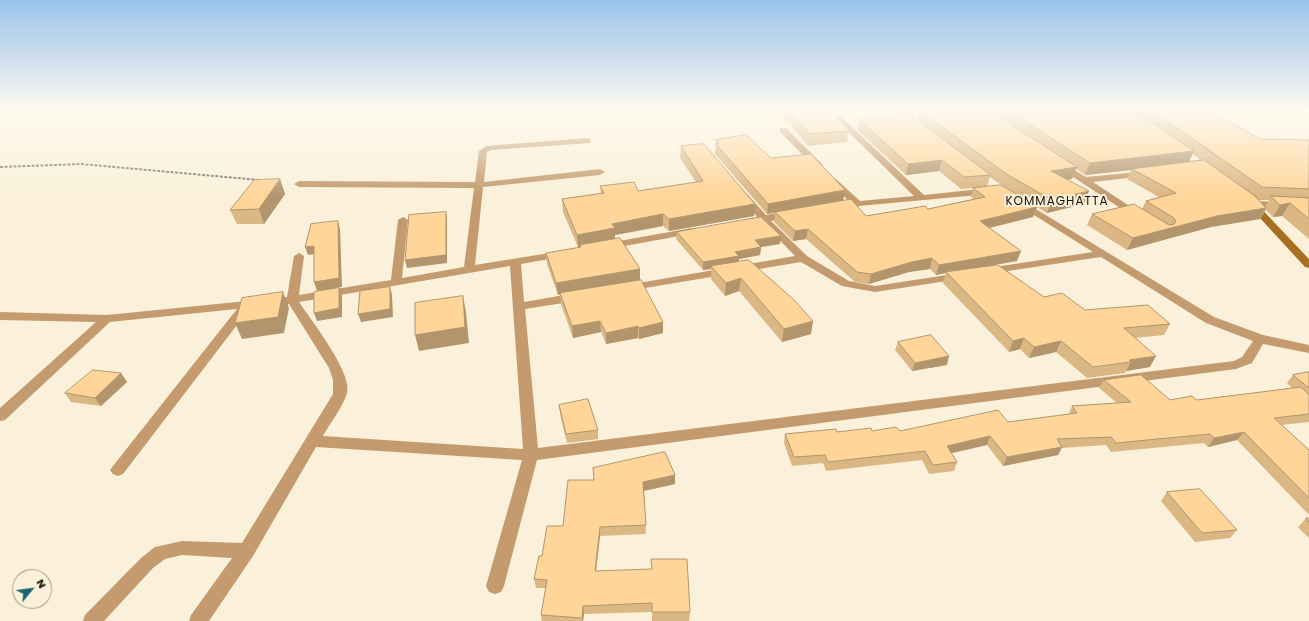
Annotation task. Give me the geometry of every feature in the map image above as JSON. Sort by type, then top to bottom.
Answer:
[{"type":"main road","points":[[1241,196],[1253,204],[1309,265]]},
{"type":"street","points":[[792,138],[856,203]]},
{"type":"street","points":[[859,138],[921,198]]},
{"type":"street","points":[[469,271],[483,151],[486,149],[587,141]]},
{"type":"street","points":[[1056,161],[1145,220]]},
{"type":"street","points":[[299,184],[479,185],[600,172]]},
{"type":"street","points":[[1083,180],[1153,172]]},
{"type":"street","points":[[826,208],[856,203],[921,198],[975,191],[1000,190],[988,181]]},
{"type":"street","points":[[739,189],[764,219],[803,258],[846,284],[861,288],[875,289],[1102,254]]},
{"type":"street","points":[[1014,199],[1210,320],[1242,334],[1281,345],[1309,349]]},
{"type":"street","points":[[1253,204],[1309,206]]},
{"type":"street","points":[[741,223],[804,212]]},
{"type":"street","points":[[396,283],[403,220]]},
{"type":"street","points":[[601,248],[702,230]]},
{"type":"street","points":[[0,316],[107,319],[292,300],[570,253]]},
{"type":"street","points":[[198,621],[246,551],[340,394],[340,377],[335,366],[292,300],[299,256]]},
{"type":"street","points":[[614,290],[803,258]]},
{"type":"street","points":[[495,586],[531,455],[520,306],[515,263]]},
{"type":"street","points":[[520,306],[590,294]]},
{"type":"street","points":[[118,470],[248,304]]},
{"type":"street","points":[[0,416],[107,319]]},
{"type":"street","points":[[313,441],[531,455],[1236,365],[1247,360],[1260,339]]},
{"type":"street","points":[[92,621],[147,563],[161,552],[182,548],[246,551]]},
{"type":"path","points":[[0,167],[81,164],[260,180]]},
{"type":"building","points":[[728,138],[749,138],[771,158],[811,154],[845,190],[768,204],[716,144],[719,143],[716,140]]},
{"type":"building","points":[[880,138],[941,138],[991,175],[964,177],[942,160],[908,164]]},
{"type":"building","points":[[957,138],[1032,138],[1077,167],[1051,171],[1089,191],[1052,200],[1008,175]]},
{"type":"building","points":[[1051,138],[1175,138],[1194,151],[1090,163]]},
{"type":"building","points":[[1191,138],[1309,140],[1309,189],[1262,187]]},
{"type":"building","points":[[704,144],[755,204],[669,219],[663,214],[612,224],[615,228],[577,235],[562,199],[604,193],[600,186],[634,182],[638,191],[703,181],[681,146]]},
{"type":"building","points":[[1204,160],[1255,196],[1266,208],[1217,216],[1133,238],[1092,214],[1134,204],[1169,225],[1174,224],[1176,222],[1174,218],[1146,201],[1176,193],[1132,169]]},
{"type":"building","points":[[280,179],[259,209],[230,210],[254,180]]},
{"type":"building","points":[[1001,185],[1037,207],[980,221],[1021,251],[939,265],[932,258],[912,262],[871,274],[857,272],[808,229],[795,231],[775,212],[851,199],[866,216],[925,206],[928,209],[985,197],[973,188]]},
{"type":"building","points":[[1271,196],[1309,198],[1309,219],[1290,203],[1280,205]]},
{"type":"building","points":[[446,212],[446,255],[405,260],[409,215]]},
{"type":"building","points":[[761,217],[781,236],[755,240],[761,247],[735,252],[739,256],[703,262],[677,232]]},
{"type":"building","points":[[338,221],[339,278],[314,282],[314,246],[305,247],[311,224]]},
{"type":"building","points":[[620,238],[640,269],[556,283],[546,253]]},
{"type":"building","points":[[749,260],[794,300],[813,321],[784,329],[741,278],[726,283],[711,266]]},
{"type":"building","points":[[998,265],[1044,297],[1062,293],[1085,310],[1148,305],[1170,324],[1124,328],[1156,356],[1129,360],[1131,362],[1093,367],[1061,341],[1034,347],[1024,338],[1013,341],[946,272]]},
{"type":"building","points":[[641,280],[663,322],[639,328],[638,326],[606,333],[600,321],[572,326],[560,293]]},
{"type":"building","points":[[390,287],[390,309],[358,314],[360,291]]},
{"type":"building","points":[[339,288],[339,308],[314,313],[314,292]]},
{"type":"building","points":[[283,292],[278,317],[235,323],[242,298]]},
{"type":"building","points":[[463,296],[465,327],[415,335],[415,303]]},
{"type":"building","points":[[931,335],[949,356],[915,363],[898,342]]},
{"type":"building","points":[[93,370],[121,373],[95,398],[65,393]]},
{"type":"building","points":[[1309,372],[1309,388],[1293,375]]},
{"type":"building","points":[[1141,375],[1170,400],[1192,396],[1197,400],[1301,387],[1309,395],[1309,414],[1274,418],[1309,450],[1309,498],[1244,432],[1214,438],[1210,434],[1116,443],[1111,437],[1057,439],[1062,447],[1007,457],[990,436],[947,446],[957,462],[933,465],[925,451],[828,462],[825,455],[794,457],[785,434],[836,429],[837,432],[871,428],[872,431],[896,427],[900,431],[998,410],[1008,422],[1077,413],[1072,406],[1131,402],[1104,380]]},
{"type":"building","points":[[588,399],[598,430],[566,434],[559,405]]},
{"type":"building","points":[[665,452],[675,475],[643,482],[646,525],[600,527],[595,571],[652,569],[651,559],[687,559],[690,612],[652,612],[652,603],[583,606],[582,618],[541,615],[547,580],[534,579],[539,556],[542,556],[547,526],[563,526],[568,480],[594,480],[593,468]]},
{"type":"building","points":[[1200,489],[1237,530],[1202,533],[1167,492]]},
{"type":"district","name":"KOMMAGHATTA","points":[[1057,202]]}]
